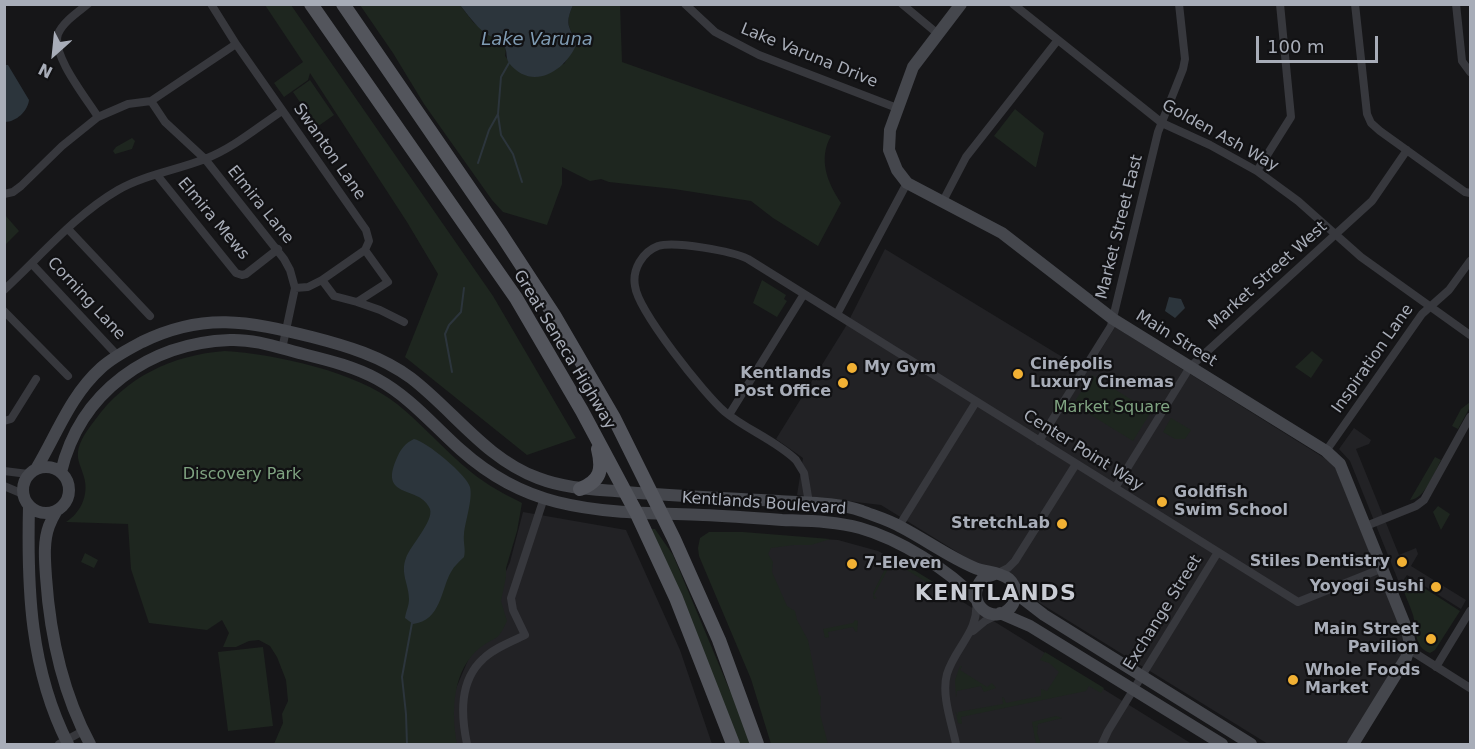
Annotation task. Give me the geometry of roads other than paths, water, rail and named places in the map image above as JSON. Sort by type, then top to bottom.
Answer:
[{"type":"main road","name":"Great Seneca Highway","points":[[310,4],[516,298],[582,411],[626,492],[676,598],[733,744]]},
{"type":"main road","name":"Great Seneca Highway","points":[[343,4],[501,234],[554,315],[614,418],[674,538],[719,640],[757,744]]},
{"type":"main road","points":[[580,489],[596,479],[602,463],[582,411]]},
{"type":"street","points":[[88,4],[62,27],[57,47],[61,58],[98,117]]},
{"type":"street","name":"Swanton Lane","points":[[211,4],[236,44],[366,230],[369,241],[365,250]]},
{"type":"street","name":"Lake Varuna Drive","points":[[685,4],[715,32],[759,56],[897,108]]},
{"type":"street","points":[[902,4],[938,34]]},
{"type":"street","points":[[837,314],[907,183],[897,170],[889,150],[890,130],[913,67],[962,4]]},
{"type":"street","name":"Golden Ash Way","points":[[1013,4],[1162,123],[1228,154],[1257,171],[1288,194],[1361,257],[1470,335]]},
{"type":"street","name":"Market Street East","points":[[1039,441],[1111,326],[1158,132],[1183,69],[1185,59],[1179,4]]},
{"type":"street","points":[[1257,171],[1290,117],[1281,4]]},
{"type":"street","points":[[1355,4],[1367,114],[1371,123],[1465,192],[1470,193]]},
{"type":"street","points":[[1456,4],[1462,61],[1470,72]]},
{"type":"street","points":[[943,201],[966,157],[1057,41]]},
{"type":"street","points":[[4,194],[13,192],[21,186],[62,146],[98,117],[128,104],[151,101],[236,44]]},
{"type":"street","name":"Elmira Lane","points":[[151,101],[165,122],[205,159],[278,249],[290,270],[295,288]]},
{"type":"street","points":[[4,290],[102,200],[120,189],[224,150],[282,111]]},
{"type":"street","name":"Market Street West","points":[[1115,488],[1190,367],[1372,201],[1407,150]]},
{"type":"street","name":"Elmira Mews","points":[[157,175],[236,273],[242,276],[246,274],[278,249]]},
{"type":"street","name":"Main Street","points":[[907,183],[1002,233],[1113,318],[1326,451],[1336,460],[1343,469],[1383,568],[1407,630],[1410,650]]},
{"type":"street","points":[[68,229],[150,316]]},
{"type":"street","name":"Center Point Way","points":[[806,481],[801,466],[791,455],[729,415],[715,403],[683,366],[639,299],[635,289],[635,278],[640,260],[656,247],[671,244],[738,255],[748,259],[1298,602],[1383,568]]},
{"type":"street","points":[[282,349],[295,288],[308,287],[322,280],[365,250],[388,282],[357,302]]},
{"type":"street","name":"Inspiration Lane","points":[[1326,451],[1422,314],[1449,290],[1470,261]]},
{"type":"street","name":"Corning Lane","points":[[32,264],[117,355]]},
{"type":"street","points":[[322,280],[334,296],[380,310],[404,322]]},
{"type":"street","points":[[729,415],[804,294]]},
{"type":"street","points":[[4,311],[68,376]]},
{"type":"street","name":"Kentlands Boulevard","points":[[32,471],[75,398],[100,368],[117,355],[156,335],[195,324],[221,321],[250,323],[358,349],[387,363],[423,388],[483,444],[512,466],[537,478],[580,489],[809,503],[857,510],[899,526],[963,562],[995,574]]},
{"type":"street","name":"Kentlands Boulevard","points":[[61,472],[67,449],[85,415],[101,395],[135,368],[158,356],[198,344],[231,340],[257,342],[337,363],[375,378],[411,403],[461,450],[492,474],[515,487],[544,498],[582,507],[637,514],[705,515],[806,521],[860,528],[879,535],[918,556],[962,584],[976,599]]},
{"type":"street","points":[[4,421],[11,419],[36,379]]},
{"type":"street","points":[[899,526],[976,402]]},
{"type":"street","points":[[1366,526],[1416,506],[1424,500],[1470,417]]},
{"type":"street","points":[[967,639],[985,621],[1010,608],[1014,602],[1012,570],[1076,464]]},
{"type":"street","points":[[4,471],[32,471],[43,466],[53,467],[61,472],[68,483],[67,500],[57,510],[48,527],[45,550],[49,610],[59,665],[70,700],[90,744]]},
{"type":"street","points":[[32,471],[23,484],[26,500],[32,626],[40,673],[64,743],[83,731]]},
{"type":"street","points":[[794,502],[806,481]]},
{"type":"street","points":[[806,481],[809,503]]},
{"type":"street","points":[[4,486],[42,513],[57,510]]},
{"type":"street","points":[[467,744],[463,721],[464,699],[472,672],[490,653],[525,635],[513,610],[511,598],[544,498]]},
{"type":"street","name":"Exchange Street","points":[[1102,744],[1107,731],[1218,552]]},
{"type":"street","points":[[956,744],[946,681],[950,667],[967,639],[976,616],[976,589],[979,582],[986,576],[1009,567],[1019,555]]},
{"type":"street","points":[[995,574],[1005,577],[1013,584],[1022,598],[1044,615],[1251,744]]},
{"type":"street","points":[[976,599],[984,611],[1021,621],[1222,744]]},
{"type":"street","points":[[1436,667],[1470,611]]},
{"type":"street","points":[[1353,744],[1410,650],[1470,688]]},
{"type":"water","name":"Lake Varuna","points":[[460,5],[573,5],[569,24],[577,43],[572,53],[557,69],[538,77],[528,76],[518,72],[509,63],[502,44],[481,30]]},
{"type":"water","points":[[4,65],[8,65],[29,100],[21,115],[5,122]]},
{"type":"water","points":[[1169,297],[1181,299],[1185,308],[1175,318],[1165,311]]},
{"type":"water","points":[[414,439],[436,452],[454,467],[467,482],[471,492],[464,534],[464,557],[451,572],[435,611],[422,622],[413,624],[405,618],[409,599],[404,563],[425,527],[430,509],[418,497],[397,487],[392,473],[401,450]]},
{"type":"waterway","points":[[478,163],[489,130],[498,114],[501,77],[509,63]]},
{"type":"waterway","points":[[498,115],[501,135],[513,154],[522,182]]},
{"type":"waterway","points":[[452,372],[445,334],[449,325],[461,312],[464,288]]},
{"type":"waterway","points":[[407,744],[402,677],[412,623]]},
{"type":"place","name":"My Gym","points":[[852,368]]},
{"type":"place","name":"Cinépolis Luxury Cinemas","points":[[1018,374]]},
{"type":"place","name":"Kentlands Post Office","points":[[843,383]]},
{"type":"place","name":"Goldfish Swim School","points":[[1162,502]]},
{"type":"place","name":"StretchLab","points":[[1062,524]]},
{"type":"place","name":"Stiles Dentistry","points":[[1402,562]]},
{"type":"place","name":"7-Eleven","points":[[852,564]]},
{"type":"place","name":"Yoyogi Sushi","points":[[1436,587]]},
{"type":"place","name":"Main Street Pavilion","points":[[1431,639]]},
{"type":"place","name":"Whole Foods Market","points":[[1293,680]]},
{"type":"district","name":"KENTLANDS","points":[[996,594]]},
{"type":"park label","name":"Market Square","points":[[1112,408]]},
{"type":"park label","name":"Discovery Park","points":[[242,475]]}]
